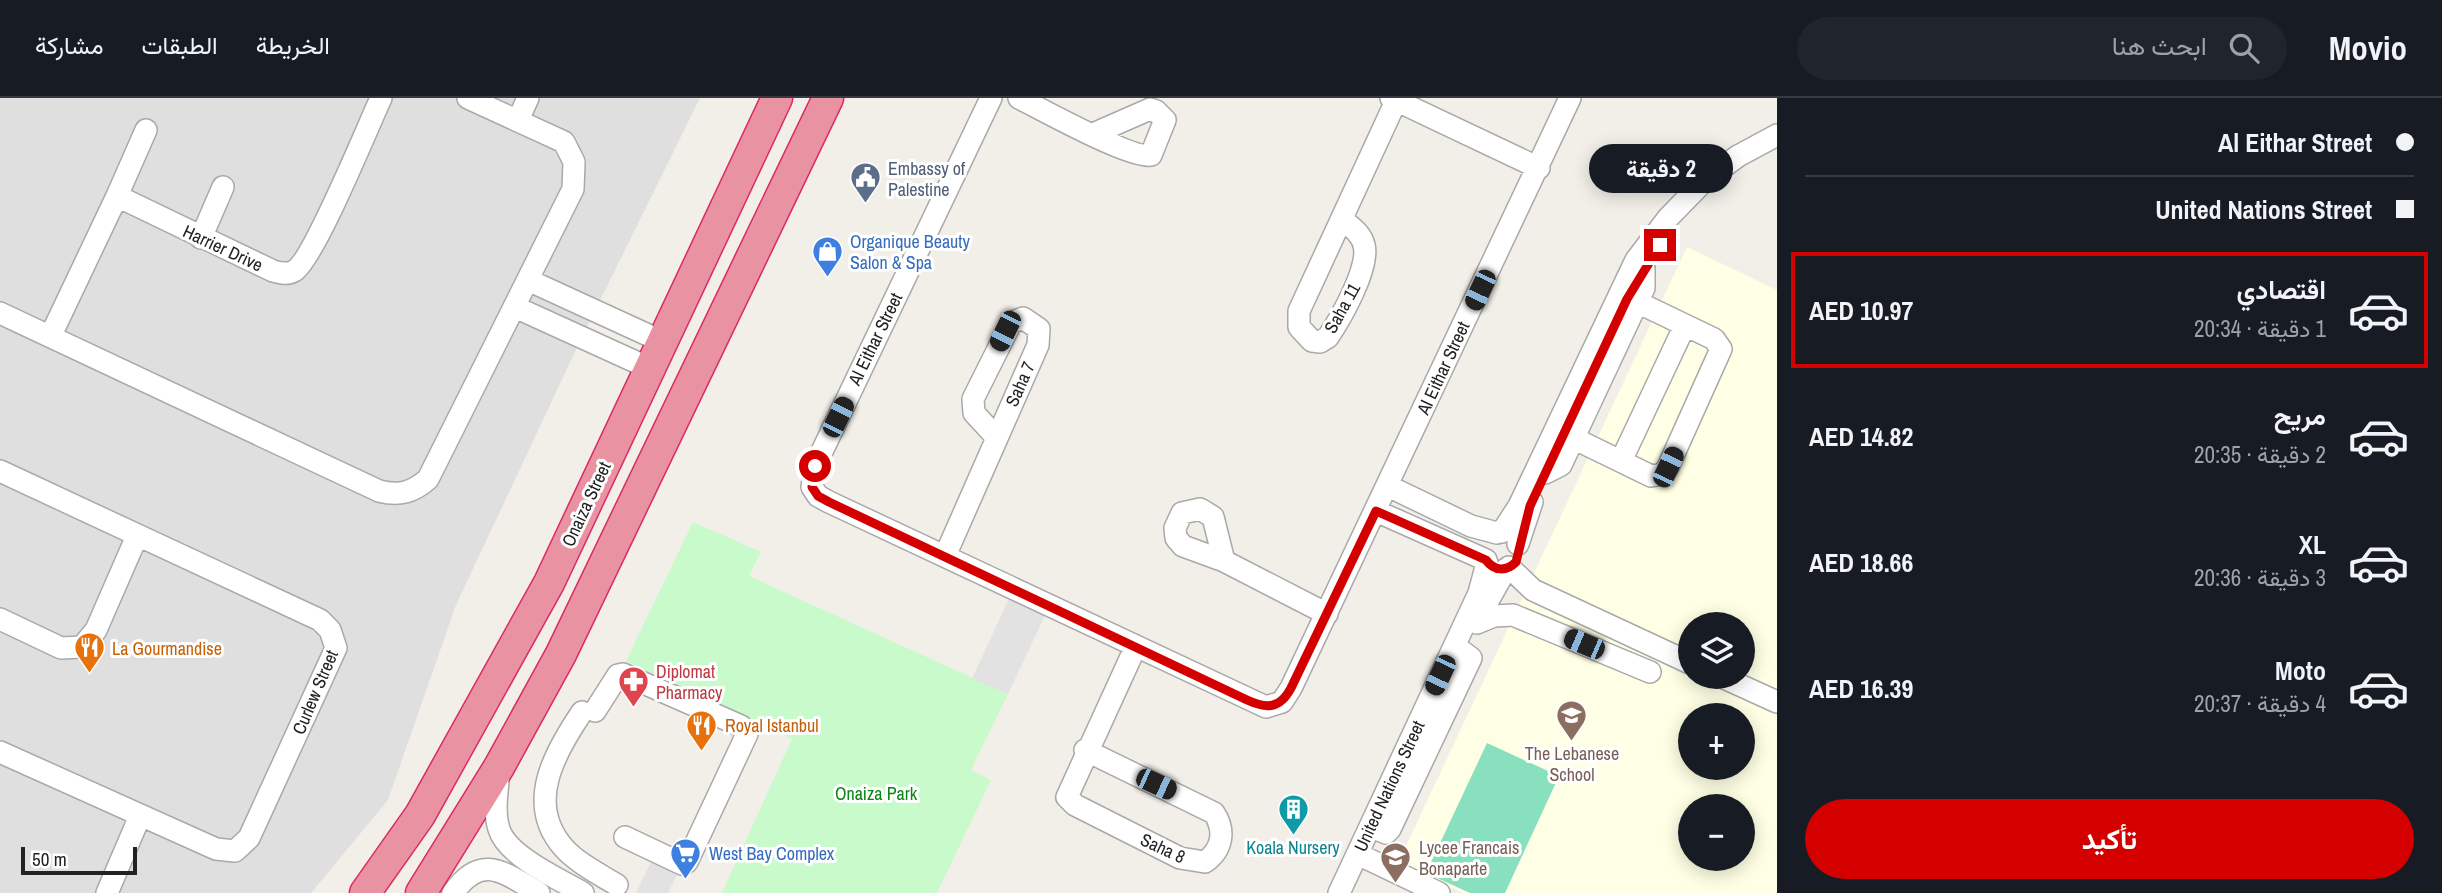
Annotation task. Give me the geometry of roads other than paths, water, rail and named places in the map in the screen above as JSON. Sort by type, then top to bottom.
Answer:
[{"type":"highway","name":"Onaiza Street","points":[[365,893],[420,815],[500,676],[549,583],[777,98]]},
{"type":"highway","points":[[421,893],[499,767],[596,585],[828,98]]},
{"type":"street","name":"Harrier Drive","points":[[117,197],[273,271],[285,274],[295,271],[312,247],[381,98]]},
{"type":"street","points":[[0,313],[379,491],[405,493],[428,479],[573,189],[576,172],[564,142],[468,98]]},
{"type":"street","points":[[518,120],[528,98]]},
{"type":"street","name":"Al Eithar Street","points":[[991,98],[815,466],[811,482],[818,496],[829,502],[1259,705],[1273,706],[1287,695],[1570,98]]},
{"type":"street","points":[[1019,98],[1093,134]]},
{"type":"street","points":[[1393,99],[1539,168]]},
{"type":"street","name":"Saha 11","points":[[1343,220],[1357,232],[1364,243],[1363,268],[1334,328],[1320,342],[1312,341],[1299,327],[1299,310],[1343,220],[1393,99]]},
{"type":"street","points":[[51,335],[146,130]]},
{"type":"street","points":[[1506,536],[1628,275],[1643,250],[1680,204],[1704,181],[1738,156],[1777,135]]},
{"type":"street","points":[[1513,615],[1503,599],[1497,568],[1483,551],[1485,542],[1506,536],[1545,473],[1644,268],[1673,228],[1710,191],[1745,166],[1777,150]]},
{"type":"street","points":[[201,238],[223,187]]},
{"type":"street","points":[[1545,473],[1561,465],[1646,283],[1644,268]]},
{"type":"street","points":[[528,280],[661,341]]},
{"type":"street","points":[[1573,438],[1655,477],[1663,474],[1668,467],[1721,353],[1714,338],[1637,302]]},
{"type":"street","points":[[515,307],[649,368]]},
{"type":"street","points":[[589,340],[601,313]]},
{"type":"street","name":"Saha 7","points":[[945,556],[997,438],[1040,337],[1039,329],[1023,318],[1016,318],[1005,331],[973,399],[974,413],[997,438]]},
{"type":"street","points":[[1621,461],[1685,325]]},
{"type":"street","name":"Curlew Street","points":[[0,471],[320,620],[330,630],[336,648],[242,847],[226,852],[216,849],[3,761]]},
{"type":"street","points":[[1388,486],[1471,526],[1506,536],[1519,556],[1497,568]]},
{"type":"street","points":[[1376,511],[1497,568],[1533,590],[1678,657]]},
{"type":"street","points":[[0,619],[61,648],[82,647],[96,630],[137,536]]},
{"type":"street","points":[[1224,561],[1326,614]]},
{"type":"street","name":"United Nations Street","points":[[1350,893],[1477,623],[1497,568]]},
{"type":"street","name":"United Nations Street","points":[[1339,893],[1479,593],[1497,568]]},
{"type":"street","points":[[1477,623],[1494,616],[1513,615],[1650,672]]},
{"type":"street","name":"Saha 8","points":[[1085,750],[1214,813],[1222,833],[1220,846],[1213,856],[1205,862],[1180,858],[1070,802],[1067,793],[1085,750],[1135,648]]},
{"type":"street","points":[[617,886],[563,847],[551,829],[545,808],[544,789],[547,775],[588,712],[618,675],[623,674],[741,726],[747,734],[687,862],[682,864],[625,837]]},
{"type":"street","points":[[1748,689],[1777,702]]},
{"type":"street","points":[[499,767],[497,818],[505,841],[516,853],[583,893]]},
{"type":"street","points":[[107,893],[140,816]]},
{"type":"street","points":[[1366,858],[1439,893]]},
{"type":"street","points":[[453,893],[469,873],[491,868],[539,893]]},
{"type":"place","name":"Embassy of Palestine","points":[[865,205]]},
{"type":"place","name":"Organique Beauty Salon & Spa","points":[[827,278]]},
{"type":"place","name":"La Gourmandise","points":[[89,675]]},
{"type":"place","name":"Diplomat Pharmacy","points":[[633,708]]},
{"type":"place","name":"The Lebanese School","points":[[1572,742]]},
{"type":"place","name":"Royal Istanbul","points":[[702,752]]},
{"type":"place","name":"Koala Nursery","points":[[1293,836]]},
{"type":"place","name":"West Bay Complex","points":[[686,880]]},
{"type":"place","name":"Lycee Francais Bonaparte","points":[[1396,884]]},
{"type":"park label","name":"Onaiza Park","points":[[876,793]]}]
